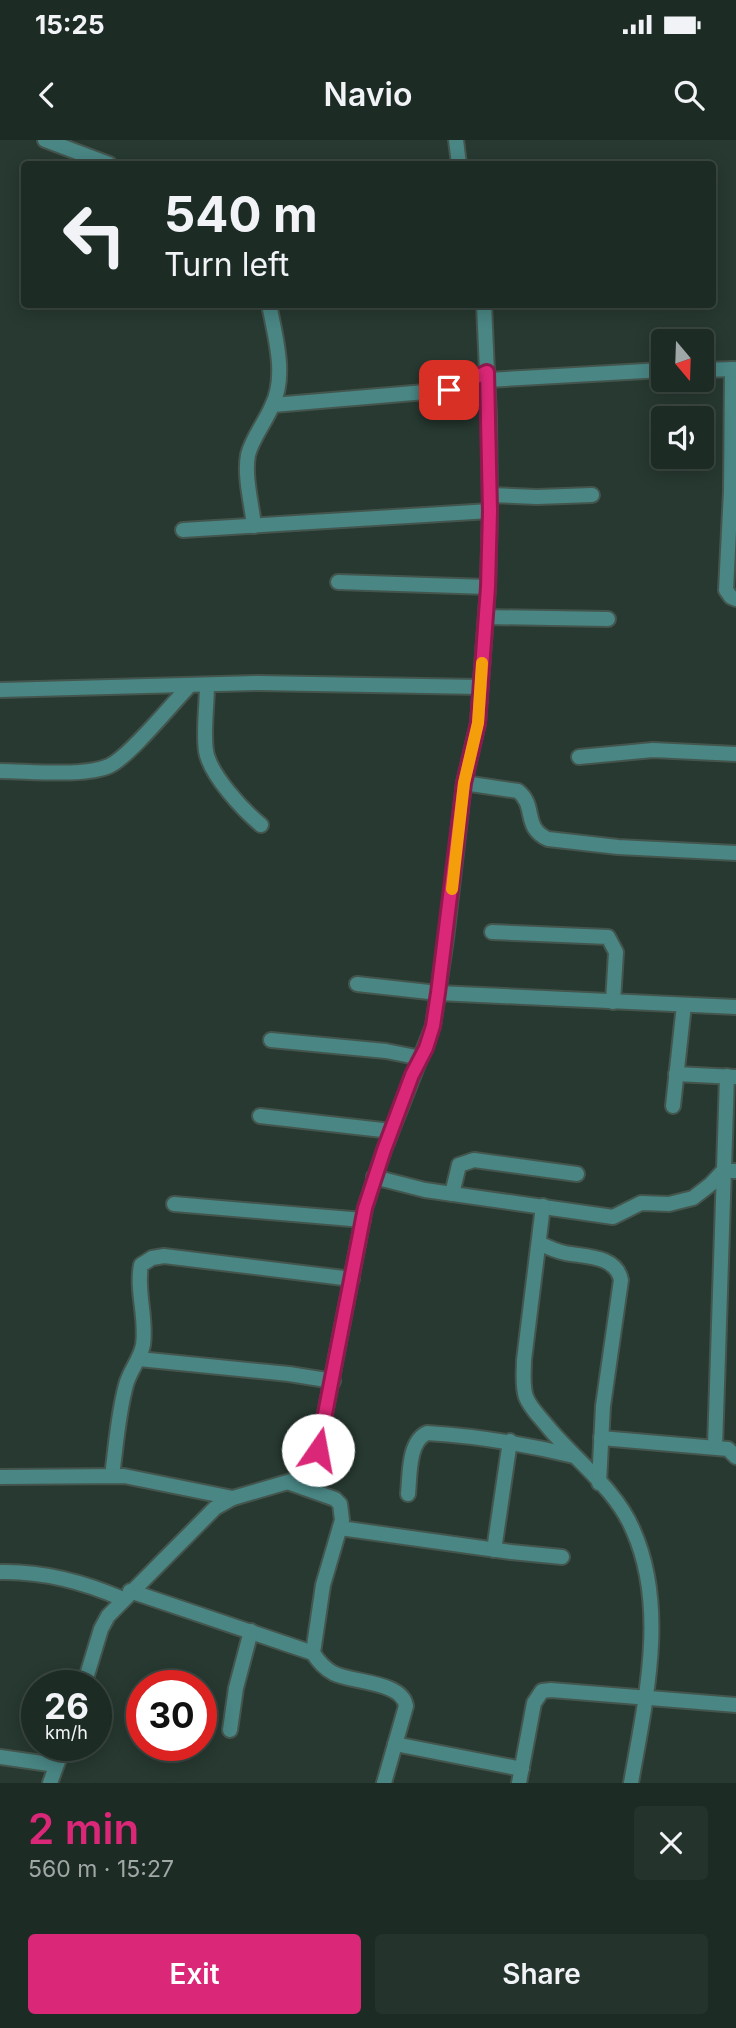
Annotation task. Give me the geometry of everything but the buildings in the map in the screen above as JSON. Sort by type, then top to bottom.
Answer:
[{"type":"street","points":[[45,140],[101,161]]},
{"type":"street","points":[[456,140],[460,161]]},
{"type":"street","points":[[254,526],[248,458],[279,387],[279,365],[270,308]]},
{"type":"street","points":[[89,1670],[101,1629],[108,1616],[215,1508],[233,1498],[305,1477],[313,1468],[374,1177],[433,1026],[438,993],[464,783],[474,744],[486,617],[490,495],[484,308]]},
{"type":"street","points":[[714,370],[734,369],[726,590],[736,599]]},
{"type":"street","points":[[273,405],[449,390],[487,376],[651,370]]},
{"type":"street","points":[[490,495],[592,495]]},
{"type":"street","points":[[183,530],[490,511]]},
{"type":"street","points":[[338,582],[488,587]]},
{"type":"street","points":[[486,617],[608,619]]},
{"type":"street","points":[[0,690],[258,683],[480,687]]},
{"type":"street","points":[[0,771],[90,771],[111,766],[125,755],[190,685]]},
{"type":"street","points":[[207,685],[208,760],[246,813],[261,825]]},
{"type":"street","points":[[579,757],[653,750],[736,754]]},
{"type":"street","points":[[464,783],[519,792],[527,803],[532,827],[548,839],[618,847],[736,853]]},
{"type":"street","points":[[492,932],[608,937],[616,952],[613,1002]]},
{"type":"street","points":[[357,984],[438,993],[736,1007]]},
{"type":"street","points":[[673,1106],[684,1005]]},
{"type":"street","points":[[271,1040],[386,1051],[421,1058]]},
{"type":"street","points":[[676,1074],[732,1076],[715,1447]]},
{"type":"street","points":[[260,1116],[391,1130]]},
{"type":"street","points":[[452,1194],[459,1165],[474,1160],[577,1174]]},
{"type":"street","points":[[374,1177],[452,1194],[613,1217],[641,1203],[669,1204],[693,1198],[729,1171]]},
{"type":"street","points":[[174,1204],[363,1220]]},
{"type":"street","points":[[543,1206],[523,1382],[527,1398],[573,1456],[616,1502],[632,1527],[643,1554],[649,1584],[650,1618],[645,1698],[631,1783]]},
{"type":"street","points":[[539,1243],[564,1252],[592,1256],[605,1261],[620,1273],[607,1366],[599,1483]]},
{"type":"street","points":[[112,1476],[125,1386],[139,1359],[144,1329],[139,1277],[141,1265],[152,1258],[164,1256],[352,1279]]},
{"type":"street","points":[[139,1359],[333,1381]]},
{"type":"street","points":[[408,1494],[415,1444],[420,1437],[428,1433],[510,1441],[573,1456]]},
{"type":"street","points":[[601,1438],[715,1447],[728,1449],[736,1457]]},
{"type":"street","points":[[494,1550],[510,1441]]},
{"type":"street","points":[[0,1477],[112,1476],[233,1498]]},
{"type":"street","points":[[290,1483],[335,1499],[342,1512],[323,1585],[313,1653]]},
{"type":"street","points":[[340,1528],[562,1557]]},
{"type":"street","points":[[0,1572],[42,1575],[73,1581],[251,1631],[313,1653],[324,1667],[335,1674],[400,1693],[406,1706],[384,1783]]},
{"type":"street","points":[[230,1730],[236,1688],[251,1631]]},
{"type":"street","points":[[395,1744],[521,1776],[534,1703],[542,1691],[736,1705]]},
{"type":"street","points":[[0,1757],[56,1765]]},
{"type":"street","points":[[50,1783],[58,1761]]},
{"type":"slow traffic","points":[[452,889],[461,802],[478,723],[482,663]]},
{"type":"route","points":[[318,1450],[365,1208],[412,1075],[426,1048],[433,1026],[446,939],[461,802],[478,723],[488,587],[490,511],[487,372],[449,390]]}]
